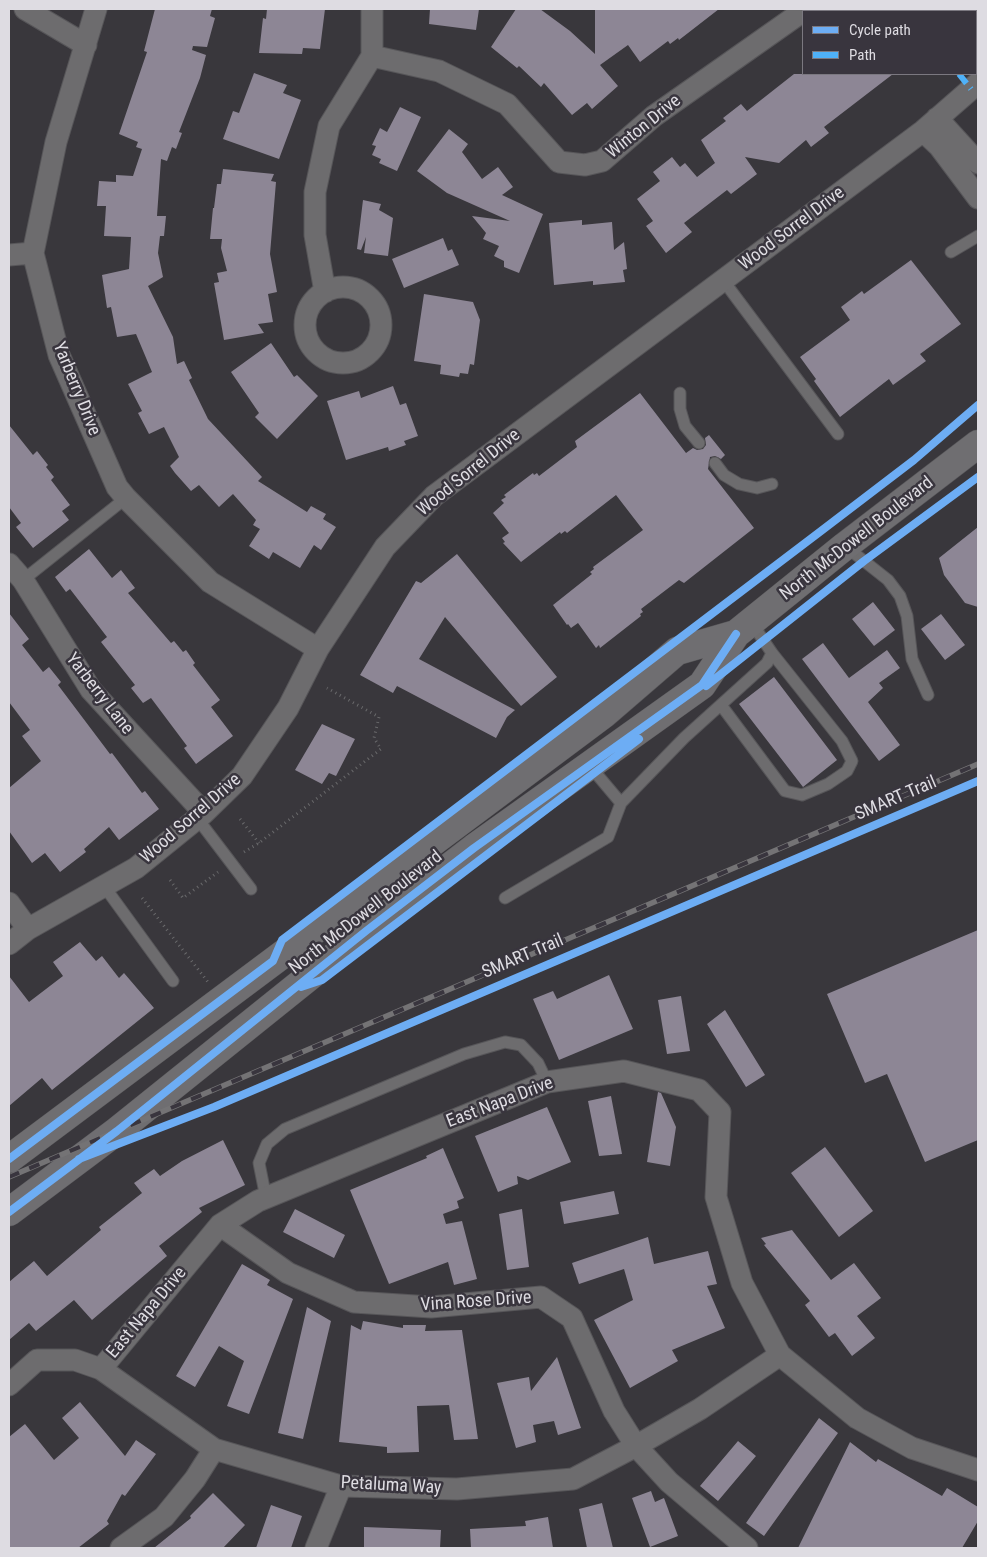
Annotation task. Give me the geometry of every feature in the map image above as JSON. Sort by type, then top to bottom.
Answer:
[{"type":"main road","name":"North McDowell Boulevard","points":[[9,1212],[117,1131],[374,925],[474,848],[702,685],[743,628],[845,546],[978,444]]},
{"type":"main road","name":"North McDowell Boulevard","points":[[9,1159],[604,714],[677,651],[743,628]]},
{"type":"street","points":[[24,9],[86,45]]},
{"type":"street","name":"Yarberry Drive","points":[[96,9],[56,142],[33,253],[59,355],[117,487],[126,498],[210,582],[318,649]]},
{"type":"street","points":[[325,292],[315,234],[315,192],[329,126],[372,56],[372,9]]},
{"type":"street","name":"Winton Drive","points":[[372,56],[439,71],[506,104],[559,162],[585,165],[602,161],[654,116],[802,12]]},
{"type":"street","name":"Wood Sorrel Drive","points":[[9,944],[28,930],[136,868],[201,815],[242,776],[288,708],[318,649],[385,547],[434,496],[930,124],[978,83]]},
{"type":"street","points":[[930,124],[978,163]]},
{"type":"street","points":[[930,124],[939,146],[978,198]]},
{"type":"street","points":[[9,256],[33,253]]},
{"type":"street","name":"Yarberry Lane","points":[[9,564],[23,580],[91,690],[201,815]]},
{"type":"street","points":[[9,903],[28,930]]},
{"type":"street","name":"East Napa Drive","points":[[101,1369],[220,1225],[266,1198],[547,1082],[624,1071],[699,1090],[720,1112],[716,1197],[742,1283],[780,1355]]},
{"type":"street","name":"Vina Rose Drive","points":[[220,1225],[288,1273],[354,1302],[431,1307],[542,1297],[572,1318],[614,1411],[636,1446],[669,1482],[747,1548]]},
{"type":"street","points":[[780,1355],[858,1418],[912,1448],[978,1470]]},
{"type":"street","name":"Petaluma Way","points":[[9,1384],[37,1360],[75,1360],[101,1369],[214,1449],[340,1486],[457,1489],[573,1478],[636,1446],[700,1409],[780,1355]]},
{"type":"street","points":[[121,1548],[164,1517],[195,1479],[214,1449]]},
{"type":"street","points":[[316,1548],[340,1486]]},
{"type":"lane","points":[[951,252],[978,236]]},
{"type":"lane","points":[[723,280],[838,434]]},
{"type":"lane","points":[[680,393],[680,410],[685,426],[699,443]]},
{"type":"lane","points":[[715,464],[724,475],[739,484],[757,488],[772,484]]},
{"type":"lane","points":[[23,580],[126,498]]},
{"type":"lane","points":[[845,546],[888,580],[900,596],[907,616],[912,658],[928,695]]},
{"type":"lane","points":[[721,704],[785,791],[802,795],[828,784],[847,771],[852,761],[842,741],[772,653],[743,628]]},
{"type":"lane","points":[[505,898],[608,837],[621,803],[684,738],[767,663],[772,653]]},
{"type":"lane","points":[[589,765],[621,803]]},
{"type":"lane","points":[[201,815],[251,889]]},
{"type":"lane","points":[[104,886],[173,981]]},
{"type":"lane","points":[[266,1198],[259,1163],[267,1144],[285,1129],[464,1054],[505,1042],[521,1045],[538,1063],[547,1082]]},
{"type":"path","points":[[244,852],[259,843],[380,749],[374,738],[379,717],[327,688]]},
{"type":"path","points":[[240,819],[259,843]]},
{"type":"path","points":[[170,880],[183,898],[218,872]]},
{"type":"path","points":[[142,898],[211,986]]},
{"type":"building","points":[[155,9],[212,9],[210,16],[215,18],[207,47],[193,46],[192,50],[206,55],[200,78],[179,132],[182,133],[176,149],[172,147],[167,161],[161,159],[157,216],[166,216],[164,236],[160,236],[158,253],[163,277],[148,286],[173,337],[177,364],[184,361],[192,378],[189,380],[208,419],[262,477],[258,481],[307,512],[311,506],[326,514],[323,519],[336,527],[321,550],[314,545],[300,568],[273,552],[269,559],[249,546],[260,529],[253,525],[256,520],[233,494],[219,507],[199,485],[191,491],[175,473],[170,466],[179,457],[164,427],[149,434],[138,413],[142,411],[128,384],[152,372],[136,334],[117,337],[111,307],[107,308],[102,275],[129,269],[131,237],[104,236],[106,206],[97,206],[99,181],[116,182],[116,175],[133,176],[142,149],[136,147],[138,142],[119,134],[147,52],[144,51]]},
{"type":"building","points":[[267,9],[325,9],[320,49],[303,48],[302,54],[259,53],[263,18],[266,19]]},
{"type":"building","points":[[430,9],[479,9],[476,30],[429,24]]},
{"type":"building","points":[[516,9],[540,9],[570,31],[595,54],[595,9],[719,9],[679,40],[678,38],[670,44],[668,41],[640,62],[628,45],[600,65],[618,86],[592,109],[587,103],[572,115],[544,83],[541,87],[519,66],[517,68],[491,47]]},
{"type":"building","points":[[254,73],[287,85],[283,93],[301,100],[279,159],[223,139],[233,111],[239,113]]},
{"type":"building","points":[[794,74],[892,75],[824,127],[829,133],[811,147],[806,140],[779,163],[745,157],[757,174],[731,194],[727,190],[684,223],[692,232],[666,253],[646,226],[653,221],[637,199],[660,181],[653,172],[672,157],[680,167],[685,163],[697,177],[715,163],[701,140],[726,121],[723,118],[741,104],[747,111]]},
{"type":"building","points":[[400,107],[421,117],[397,171],[379,163],[381,159],[372,155],[376,146],[372,145],[380,128],[387,132]]},
{"type":"building","points":[[449,129],[468,144],[462,152],[482,179],[498,167],[513,187],[502,195],[543,214],[519,273],[504,267],[504,261],[494,256],[499,246],[483,239],[486,233],[472,216],[510,221],[447,193],[417,171]]},
{"type":"building","points":[[223,169],[274,174],[271,181],[276,182],[270,254],[277,292],[268,294],[273,322],[258,324],[264,333],[224,340],[214,283],[219,282],[217,273],[227,271],[221,248],[222,239],[210,239],[217,184],[221,184]]},
{"type":"building","points":[[363,200],[381,204],[379,210],[393,218],[388,256],[364,253],[366,237],[361,250],[357,249]]},
{"type":"building","points":[[582,220],[582,225],[612,222],[614,250],[624,242],[627,269],[623,270],[625,282],[593,285],[593,281],[554,285],[549,223]]},
{"type":"building","points":[[443,238],[448,251],[452,249],[459,265],[404,288],[392,259]]},
{"type":"building","points":[[911,260],[961,324],[920,354],[926,361],[893,385],[889,379],[840,417],[814,381],[816,379],[800,357],[850,320],[841,307],[862,291],[864,294]]},
{"type":"building","points":[[424,294],[473,302],[480,320],[474,365],[470,364],[468,374],[460,373],[459,377],[440,374],[441,365],[414,361]]},
{"type":"building","points":[[271,343],[294,377],[297,375],[318,396],[277,439],[255,417],[259,413],[231,372]]},
{"type":"building","points":[[393,386],[400,405],[406,403],[418,436],[404,441],[406,445],[389,451],[388,447],[346,460],[327,401],[359,391],[361,398]]},
{"type":"building","points":[[640,393],[686,453],[693,448],[697,450],[703,449],[706,445],[705,438],[709,435],[725,455],[721,459],[715,456],[710,457],[708,469],[754,528],[684,583],[679,580],[641,609],[643,612],[640,614],[641,616],[600,648],[599,645],[596,648],[578,623],[571,628],[553,605],[592,574],[590,572],[594,569],[593,567],[643,530],[616,495],[567,533],[565,531],[561,534],[560,532],[521,562],[503,543],[505,542],[502,538],[509,533],[493,513],[504,503],[501,500],[506,497],[504,495],[533,473],[534,475],[537,473],[539,476],[577,447],[575,441]]},
{"type":"building","points":[[9,425],[33,455],[37,451],[48,465],[46,467],[54,477],[51,480],[70,505],[62,511],[69,520],[33,548],[16,527],[21,523],[9,507]]},
{"type":"building","points":[[978,527],[978,607],[965,603],[944,575],[939,558]]},
{"type":"building","points":[[89,549],[112,578],[121,570],[135,588],[128,593],[171,643],[174,641],[183,652],[186,650],[195,663],[193,665],[220,700],[211,707],[233,736],[196,764],[184,748],[187,746],[151,698],[143,703],[131,688],[135,685],[101,642],[107,637],[70,589],[66,592],[55,577]]},
{"type":"building","points":[[457,554],[557,677],[521,706],[445,617],[419,659],[515,710],[507,717],[496,738],[397,686],[393,693],[360,675],[416,581],[421,583]]},
{"type":"building","points":[[873,602],[895,630],[874,646],[852,619]]},
{"type":"building","points":[[9,613],[29,639],[22,645],[43,672],[49,667],[61,682],[58,685],[110,754],[112,753],[142,793],[145,791],[159,809],[119,840],[109,827],[84,849],[86,852],[60,872],[45,853],[32,863],[9,831],[9,788],[41,761],[22,736],[30,730],[9,702]]},
{"type":"building","points":[[941,614],[965,645],[945,660],[921,629]]},
{"type":"building","points":[[823,643],[849,678],[887,650],[900,668],[879,683],[883,688],[868,702],[900,745],[879,761],[802,659]]},
{"type":"building","points":[[774,677],[837,760],[803,787],[739,704]]},
{"type":"building","points":[[322,724],[355,739],[336,776],[329,773],[322,784],[295,770]]},
{"type":"building","points":[[978,930],[978,1140],[925,1162],[887,1074],[865,1083],[827,994]]},
{"type":"building","points":[[80,942],[96,961],[102,956],[119,978],[124,973],[154,1008],[52,1090],[42,1078],[9,1106],[9,976],[29,1002],[63,976],[53,962]]},
{"type":"building","points":[[609,975],[633,1029],[559,1060],[533,999],[553,991],[557,999]]},
{"type":"building","points":[[681,996],[690,1051],[667,1054],[658,1000]]},
{"type":"building","points":[[725,1010],[765,1075],[746,1087],[707,1024]]},
{"type":"building","points":[[658,1092],[661,1093],[676,1127],[670,1166],[647,1162]]},
{"type":"building","points":[[611,1096],[622,1154],[599,1156],[588,1101]]},
{"type":"building","points":[[547,1107],[571,1162],[528,1180],[517,1176],[518,1184],[498,1192],[475,1136]]},
{"type":"building","points":[[223,1140],[245,1185],[199,1208],[202,1212],[159,1246],[167,1256],[92,1320],[74,1300],[36,1331],[29,1323],[9,1340],[9,1282],[34,1261],[47,1276],[101,1230],[99,1227],[142,1193],[134,1183],[154,1169],[160,1176],[182,1161]]},
{"type":"building","points":[[825,1147],[873,1211],[839,1237],[791,1173]]},
{"type":"building","points":[[443,1148],[464,1198],[457,1201],[459,1208],[443,1214],[446,1224],[462,1221],[477,1279],[454,1285],[448,1262],[389,1284],[350,1190],[427,1158],[426,1156]]},
{"type":"building","points":[[614,1191],[619,1214],[564,1224],[560,1202]]},
{"type":"building","points":[[295,1209],[345,1235],[334,1258],[283,1232]]},
{"type":"building","points":[[522,1209],[529,1267],[507,1270],[499,1214]]},
{"type":"building","points":[[792,1230],[831,1280],[854,1263],[881,1298],[857,1316],[875,1338],[852,1356],[835,1333],[829,1337],[805,1305],[810,1301],[764,1245],[766,1244],[761,1238]]},
{"type":"building","points":[[648,1237],[654,1264],[708,1251],[717,1284],[707,1286],[725,1328],[672,1350],[678,1361],[630,1388],[594,1320],[633,1300],[624,1269],[579,1284],[572,1263]]},
{"type":"building","points":[[242,1264],[270,1280],[267,1285],[293,1299],[249,1414],[227,1406],[244,1361],[219,1346],[195,1387],[176,1376]]},
{"type":"building","points":[[307,1307],[331,1321],[303,1439],[278,1433]]},
{"type":"building","points":[[363,1321],[403,1328],[403,1325],[426,1325],[425,1331],[462,1330],[478,1439],[454,1440],[449,1405],[417,1406],[419,1452],[387,1453],[387,1447],[339,1442],[351,1325],[361,1330]]},
{"type":"building","points":[[557,1357],[581,1428],[558,1435],[554,1421],[533,1425],[536,1442],[516,1448],[497,1383],[529,1377],[531,1391]]},
{"type":"building","points":[[80,1402],[125,1456],[136,1440],[156,1454],[125,1496],[122,1494],[107,1521],[109,1524],[78,1548],[9,1548],[9,1437],[25,1424],[54,1460],[79,1438],[62,1418]]},
{"type":"building","points":[[819,1418],[838,1433],[764,1536],[746,1523]]},
{"type":"building","points":[[738,1441],[756,1456],[718,1501],[700,1486]]},
{"type":"building","points":[[850,1442],[876,1462],[878,1459],[942,1496],[947,1488],[978,1507],[978,1521],[962,1548],[798,1548]]},
{"type":"building","points":[[651,1491],[655,1502],[664,1498],[678,1536],[650,1547],[632,1498]]},
{"type":"building","points":[[213,1493],[245,1525],[223,1548],[154,1548],[191,1518],[190,1516]]},
{"type":"building","points":[[602,1503],[613,1548],[587,1548],[579,1509]]},
{"type":"building","points":[[271,1505],[302,1516],[291,1548],[256,1548]]},
{"type":"building","points":[[548,1517],[553,1548],[471,1548],[470,1529],[526,1526],[525,1521]]},
{"type":"building","points":[[364,1527],[441,1530],[440,1548],[364,1548]]},
{"type":"railway","points":[[9,1177],[978,764]]},
{"type":"marked path","points":[[960,75],[971,89]]},
{"type":"cycle path","points":[[9,1159],[273,961],[282,940],[914,460],[978,405]]},
{"type":"cycle path","points":[[706,686],[864,561],[978,477]]},
{"type":"cycle path","points":[[9,1212],[117,1131],[366,931],[474,848],[702,685],[736,634]]},
{"type":"cycle path","points":[[301,987],[322,980],[639,739]]},
{"type":"cycle path","name":"SMART Trail","points":[[79,1159],[214,1107],[978,781]]}]
